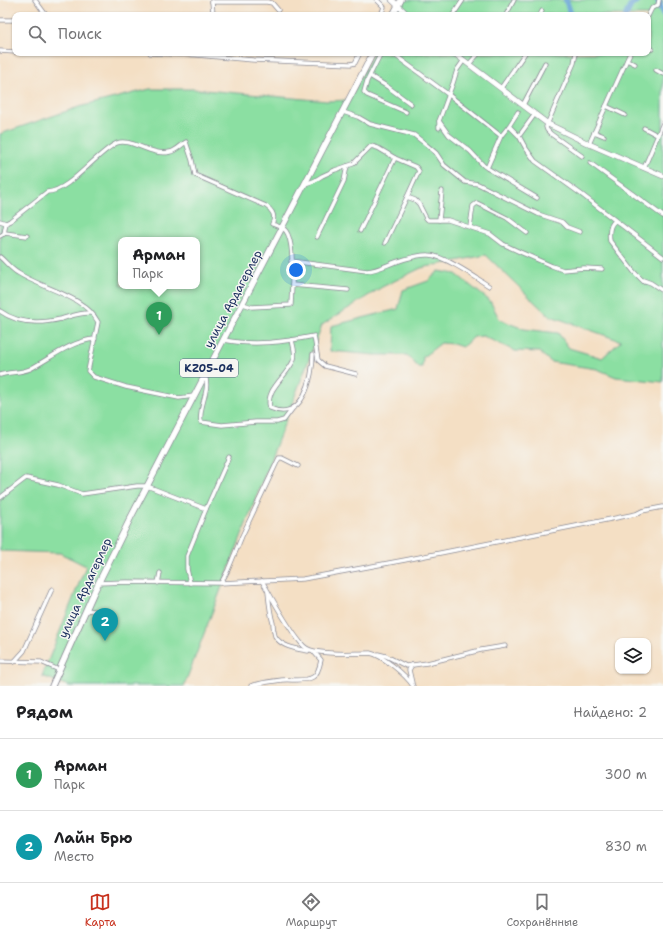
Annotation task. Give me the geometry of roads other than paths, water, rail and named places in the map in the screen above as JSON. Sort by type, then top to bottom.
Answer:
[{"type":"main road","points":[[395,12],[401,0]]},
{"type":"main road","name":"улица Ардагерлер","points":[[52,686],[98,584],[147,486],[371,56]]},
{"type":"street","points":[[35,0],[44,12]]},
{"type":"street","points":[[377,0],[384,7],[382,12]]},
{"type":"street","points":[[392,0],[405,12]]},
{"type":"street","points":[[455,12],[463,0]]},
{"type":"street","points":[[508,12],[514,0]]},
{"type":"street","points":[[650,12],[652,8],[658,5],[659,0]]},
{"type":"street","points":[[214,12],[212,1],[268,2],[272,3],[278,10]]},
{"type":"street","points":[[0,20],[12,20]]},
{"type":"street","points":[[0,51],[12,52]]},
{"type":"street","points":[[224,56],[261,61],[352,64],[355,63],[358,56]]},
{"type":"street","points":[[380,56],[364,92],[367,95],[406,112]]},
{"type":"street","points":[[396,56],[501,136]]},
{"type":"street","points":[[459,56],[548,124],[589,144],[663,176]]},
{"type":"street","points":[[469,64],[476,56]]},
{"type":"street","points":[[501,88],[523,56]]},
{"type":"street","points":[[575,56],[574,63],[546,127],[547,130],[582,156]]},
{"type":"street","points":[[589,144],[629,56]]},
{"type":"street","points":[[439,128],[439,121],[449,95],[454,76],[464,60]]},
{"type":"street","points":[[627,60],[635,64]]},
{"type":"street","points":[[524,105],[545,63]]},
{"type":"street","points":[[656,70],[663,74]]},
{"type":"street","points":[[370,76],[411,104]]},
{"type":"street","points":[[606,106],[625,115]]},
{"type":"street","points":[[343,112],[358,117],[370,124],[414,135],[436,153],[444,164],[465,182],[478,184],[538,214],[562,222],[568,227],[580,232]]},
{"type":"street","points":[[487,168],[501,136],[518,112]]},
{"type":"street","points":[[519,136],[535,114]]},
{"type":"street","points":[[439,121],[449,135],[470,151],[487,168],[537,198]]},
{"type":"street","points":[[644,168],[663,123]]},
{"type":"street","points":[[509,126],[519,136],[524,147],[535,161],[663,257]]},
{"type":"street","points":[[644,128],[657,135]]},
{"type":"street","points":[[594,132],[604,136]]},
{"type":"street","points":[[27,236],[2,235],[6,223],[47,192],[51,192],[82,172],[107,148],[123,141],[144,149],[163,153],[175,150],[186,142],[195,175],[266,206],[273,213],[274,220],[272,224],[286,230],[289,236],[292,285],[290,305],[252,307],[243,304]]},
{"type":"street","points":[[305,184],[357,161],[371,146],[416,167],[419,171],[385,243]]},
{"type":"street","points":[[360,232],[395,158]]},
{"type":"street","points":[[590,163],[663,216]]},
{"type":"street","points":[[317,237],[344,181],[347,166]]},
{"type":"street","points":[[439,220],[442,191]]},
{"type":"street","points":[[407,197],[415,200],[419,204],[428,220],[448,220],[490,234],[504,244],[561,269],[602,269]]},
{"type":"street","points":[[470,227],[473,206],[477,203],[507,218],[526,234]]},
{"type":"street","points":[[0,221],[6,223]]},
{"type":"street","points":[[615,221],[610,230],[610,241],[634,272],[643,281],[651,283],[663,291]]},
{"type":"street","points":[[291,261],[367,271],[379,269],[398,261],[419,256],[432,255],[450,263],[489,286]]},
{"type":"street","points":[[0,257],[19,274],[69,297],[93,313],[98,322],[88,371],[94,377],[126,387],[178,398],[194,396]]},
{"type":"street","points":[[292,285],[348,290]]},
{"type":"street","points":[[0,311],[9,317],[20,321],[32,322],[60,319],[76,313],[93,313]]},
{"type":"street","points":[[224,340],[252,343],[292,340],[314,336],[318,360],[325,366],[356,374]]},
{"type":"street","points":[[0,375],[25,371],[83,341],[95,339]]},
{"type":"street","points":[[292,340],[295,354],[294,359],[274,389],[268,404],[270,408],[276,411],[293,408]]},
{"type":"street","points":[[205,375],[207,381],[200,417],[201,422],[222,425],[277,422],[284,420],[296,406],[308,387],[313,364],[313,354]]},
{"type":"street","points":[[183,565],[229,457]]},
{"type":"street","points":[[221,584],[279,458],[298,466]]},
{"type":"street","points":[[0,498],[26,478],[58,485],[82,494],[137,486],[147,486],[206,509]]},
{"type":"street","points":[[98,584],[126,582],[221,584],[303,579],[636,514],[642,511],[663,507]]},
{"type":"street","points":[[187,556],[187,569],[190,583]]},
{"type":"street","points":[[158,583],[160,573]]},
{"type":"street","points":[[251,686],[258,683],[313,677],[321,660],[314,651],[306,648],[302,644],[262,581]]},
{"type":"street","points":[[14,662],[24,651],[52,589]]},
{"type":"street","points":[[268,591],[275,636],[280,642],[296,649],[330,653],[374,654],[386,656],[406,666],[427,663],[481,650],[505,646]]},
{"type":"street","points":[[86,610],[110,613]]},
{"type":"street","points":[[374,654],[386,660],[413,685]]},
{"type":"street","points":[[0,661],[41,662],[58,670]]},
{"type":"street","points":[[412,665],[409,670],[413,685]]},
{"type":"waterway","points":[[566,0],[570,12]]},
{"type":"waterway","points":[[628,12],[631,5],[640,0]]},
{"type":"waterway","points":[[658,0],[663,14]]},
{"type":"place","name":"Арман","points":[[159,335]]},
{"type":"place","name":"Лайн Брю","points":[[105,641]]}]
